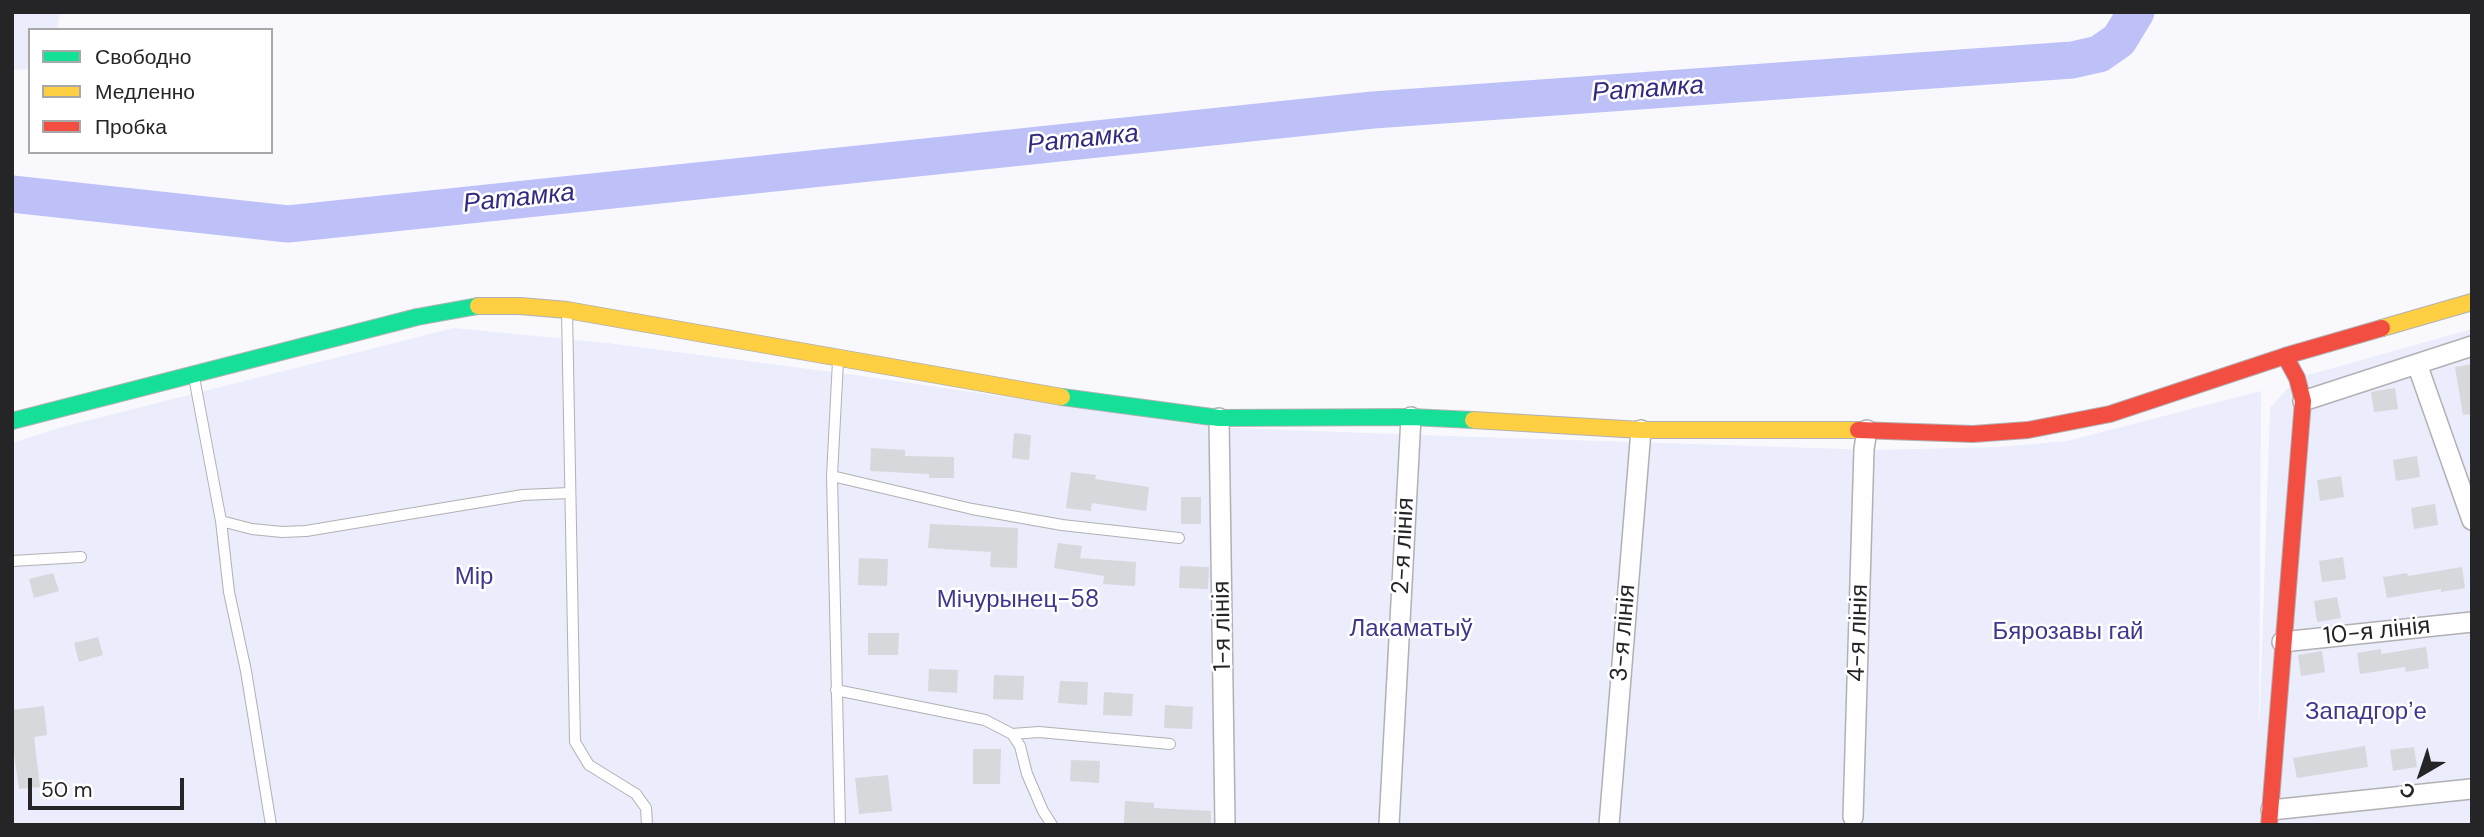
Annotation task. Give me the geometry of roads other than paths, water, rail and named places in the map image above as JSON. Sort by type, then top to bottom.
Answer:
[{"type":"street","points":[[12,421],[193,373],[442,313],[480,306],[520,306],[567,310],[1220,423],[1866,440],[2028,430],[2071,423],[2110,414],[2285,356],[2472,302]]},
{"type":"street","points":[[2303,401],[2472,346]]},
{"type":"street","points":[[2285,356],[2297,378],[2303,401],[2270,817],[2471,789]]},
{"type":"street","points":[[2417,364],[2472,520]]},
{"type":"street","name":"1-я лінія","points":[[1220,423],[1225,825]]},
{"type":"street","name":"2-я лінія","points":[[1390,825],[1410,426]]},
{"type":"street","name":"3-я лінія","points":[[1609,825],[1640,435]]},
{"type":"street","name":"4-я лінія","points":[[1853,817],[1866,440]]},
{"type":"street","name":"10-я лінія","points":[[2282,642],[2472,622]]},
{"type":"lane","points":[[567,310],[575,742],[589,765],[636,794],[646,808],[647,825]]},
{"type":"lane","points":[[839,357],[832,476],[840,824],[846,825]]},
{"type":"lane","points":[[193,373],[221,521],[229,592],[246,671],[271,825]]},
{"type":"lane","points":[[832,476],[1062,525],[1179,538]]},
{"type":"lane","points":[[221,521],[253,529],[306,531],[523,495],[569,493]]},
{"type":"lane","points":[[12,561],[80,557]]},
{"type":"lane","points":[[836,690],[985,720],[1012,734],[1020,746],[1027,774],[1043,811],[1052,825]]},
{"type":"lane","points":[[1012,734],[1039,732],[1170,744]]},
{"type":"waterway","name":"Ратамка","points":[[12,194],[288,224],[1373,110],[2072,60],[2099,54],[2119,40],[2136,12]]},
{"type":"park label","name":"Мір","points":[[474,578]]},
{"type":"park label","name":"Мічурынец-58","points":[[1018,601]]},
{"type":"park label","name":"Лакаматыў","points":[[1411,630]]},
{"type":"park label","name":"Бярозавы гай","points":[[2068,633]]},
{"type":"park label","name":"Западгорʼе","points":[[2366,713]]}]
